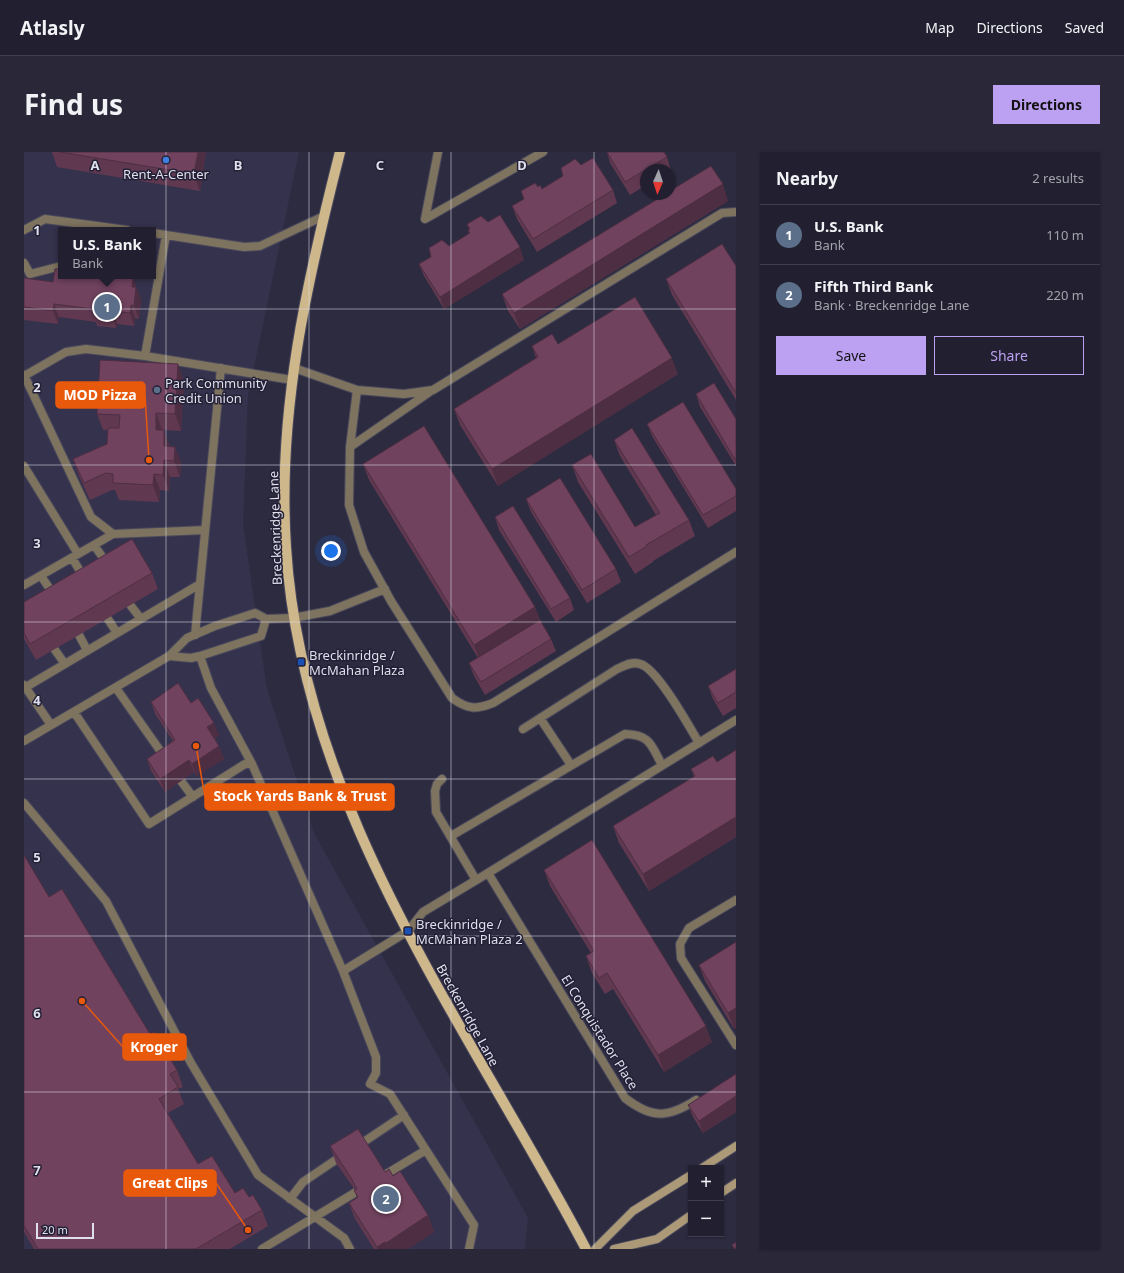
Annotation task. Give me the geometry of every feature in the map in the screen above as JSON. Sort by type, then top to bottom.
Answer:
[{"type":"main road","name":"Breckenridge Lane","points":[[340,152],[324,216],[300,326],[292,380],[285,466],[286,544],[293,618],[301,662],[319,725],[347,803],[368,852],[408,931],[471,1047],[566,1211],[586,1249]]},
{"type":"main road","points":[[707,1165],[736,1146]]},
{"type":"main road","points":[[595,1249],[633,1211],[688,1177]]},
{"type":"main road","points":[[724,1192],[736,1183]]},
{"type":"main road","points":[[614,1249],[657,1239],[688,1216]]},
{"type":"street","points":[[438,152],[425,218],[543,152]]},
{"type":"street","points":[[350,447],[433,390],[722,213],[736,212]]},
{"type":"street","points":[[156,234],[244,247],[260,246],[324,216]]},
{"type":"street","points":[[24,230],[45,219],[105,227]]},
{"type":"street","points":[[156,274],[166,235]]},
{"type":"street","points":[[24,264],[30,274],[58,267]]},
{"type":"street","points":[[145,356],[155,279]]},
{"type":"street","points":[[113,534],[91,518],[24,376],[66,352],[86,349],[145,356],[292,380]]},
{"type":"street","points":[[195,635],[221,368]]},
{"type":"street","points":[[294,368],[357,390],[404,394],[433,390]]},
{"type":"street","points":[[357,390],[350,447],[349,505],[364,552],[452,698],[461,705],[478,709],[493,703],[736,552]]},
{"type":"street","points":[[24,466],[75,556],[89,584]]},
{"type":"street","points":[[25,583],[41,576],[113,534],[205,530]]},
{"type":"street","points":[[94,545],[112,571]]},
{"type":"street","points":[[41,576],[58,602]]},
{"type":"street","points":[[51,725],[25,686],[200,584]]},
{"type":"street","points":[[24,741],[169,656],[187,638],[255,613],[266,619],[293,618],[330,612],[385,589]]},
{"type":"street","points":[[131,606],[141,619]]},
{"type":"street","points":[[108,619],[117,633]]},
{"type":"street","points":[[169,656],[191,658],[261,636],[266,619]]},
{"type":"street","points":[[79,635],[87,650]]},
{"type":"street","points":[[55,650],[65,664]]},
{"type":"street","points":[[200,656],[211,688],[252,764],[343,970],[376,1057],[376,1073],[370,1084],[390,1094],[474,1225],[469,1249]]},
{"type":"street","points":[[523,729],[617,669],[629,664],[639,663],[654,673],[699,743]]},
{"type":"street","points":[[116,688],[168,761]]},
{"type":"street","points":[[74,712],[149,824],[245,764],[252,764]]},
{"type":"street","points":[[540,718],[571,765]]},
{"type":"street","points":[[343,970],[408,931],[423,912],[736,720]]},
{"type":"street","points":[[451,836],[625,734],[640,735],[648,740],[662,765]]},
{"type":"street","points":[[442,779],[437,784],[435,792],[436,812],[476,880]]},
{"type":"street","points":[[181,781],[193,797]]},
{"type":"street","points":[[24,803],[106,901],[190,1063],[258,1175],[344,1238],[350,1249]]},
{"type":"street","name":"El Conquistador Place","points":[[488,873],[625,1098],[637,1107],[651,1113],[665,1114],[680,1110],[705,1095]]},
{"type":"street","points":[[736,900],[689,928],[680,944],[681,958],[736,1045]]},
{"type":"street","points":[[290,1199],[303,1182],[404,1115]]},
{"type":"street","points":[[383,1176],[426,1150]]},
{"type":"street","points":[[262,1249],[356,1192]]},
{"type":"shaded area","points":[[24,152],[299,152],[248,396],[243,524],[267,689],[314,833],[528,1218],[525,1249],[24,1249]]},
{"type":"building","points":[[60,152],[198,152],[194,174]]},
{"type":"building","points":[[607,152],[664,152],[667,157],[655,164],[640,164],[640,173],[625,182]]},
{"type":"building","points":[[593,158],[613,190],[533,239],[512,206],[524,199],[521,191],[535,183],[538,187],[540,185],[542,189],[563,176],[561,168],[575,159],[581,165]]},
{"type":"building","points":[[711,166],[723,184],[514,313],[502,294],[656,200],[676,200],[676,187]]},
{"type":"building","points":[[500,215],[520,247],[440,297],[419,264],[431,257],[429,248],[442,240],[449,246],[470,233],[468,230],[470,229],[467,224],[481,216],[488,222]]},
{"type":"building","points":[[722,244],[736,266],[736,393],[666,279]]},
{"type":"building","points":[[55,269],[58,269],[58,279],[133,279],[132,287],[136,287],[134,306],[131,305],[130,313],[112,311],[112,315],[92,313],[93,309],[54,304],[53,311],[24,307],[24,278],[53,282]]},
{"type":"building","points":[[635,297],[672,358],[492,469],[454,409],[538,357],[532,346],[552,334],[558,344]]},
{"type":"building","points":[[100,360],[178,364],[175,414],[156,413],[156,430],[164,430],[164,446],[175,447],[174,461],[164,460],[163,475],[154,474],[153,485],[113,483],[113,474],[106,473],[84,483],[73,459],[107,444],[108,428],[119,428],[120,415],[97,414]]},
{"type":"building","points":[[714,383],[736,419],[736,461],[696,394]]},
{"type":"building","points":[[683,402],[736,489],[736,496],[703,515],[647,424]]},
{"type":"building","points":[[424,426],[535,607],[474,645],[363,464]]},
{"type":"building","points":[[632,428],[689,520],[646,545],[647,546],[629,557],[572,465],[591,454],[635,527],[660,513],[614,440]]},
{"type":"building","points":[[560,478],[616,569],[582,590],[526,499]]},
{"type":"building","points":[[513,506],[570,598],[551,609],[495,517]]},
{"type":"building","points":[[132,539],[152,573],[30,644],[24,633],[24,602]]},
{"type":"building","points":[[540,620],[551,639],[481,682],[469,663]]},
{"type":"building","points":[[736,669],[736,692],[718,703],[708,686]]},
{"type":"building","points":[[178,683],[191,703],[198,698],[214,723],[207,727],[219,746],[192,764],[189,760],[160,779],[147,759],[175,740],[151,702]]},
{"type":"building","points":[[736,750],[736,817],[643,874],[613,826],[695,776],[691,769],[713,756],[717,762]]},
{"type":"building","points":[[592,840],[706,1026],[658,1055],[607,973],[599,978],[586,956],[594,951],[544,870]]},
{"type":"building","points":[[24,855],[49,897],[62,889],[150,1034],[154,1032],[177,1070],[170,1074],[178,1087],[159,1099],[198,1164],[212,1156],[235,1193],[243,1188],[249,1197],[253,1195],[262,1210],[196,1249],[38,1249],[24,1226]]},
{"type":"building","points":[[736,942],[736,1008],[728,1013],[699,965]]},
{"type":"building","points":[[736,1074],[736,1096],[699,1121],[688,1105]]},
{"type":"building","points":[[358,1129],[385,1172],[389,1169],[393,1176],[400,1171],[428,1215],[386,1243],[385,1242],[377,1247],[349,1203],[358,1197],[354,1190],[357,1189],[330,1146]]},
{"type":"building","points":[[736,1242],[736,1249],[735,1249],[732,1245]]},
{"type":"place","name":"Rent-A-Center","points":[[166,160]]},
{"type":"place","name":"U.S. Bank","points":[[107,307]]},
{"type":"place","name":"Park Community Credit Union","points":[[157,390]]},
{"type":"place","name":"MOD Pizza","points":[[149,460]]},
{"type":"place","name":"Breckinridge / McMahan Plaza","points":[[301,662]]},
{"type":"place","name":"Stock Yards Bank & Trust","points":[[196,746]]},
{"type":"place","name":"Breckinridge / McMahan Plaza 2","points":[[408,931]]},
{"type":"place","name":"Kroger","points":[[82,1001]]},
{"type":"place","name":"Fifth Third Bank","points":[[386,1199]]},
{"type":"place","name":"Great Clips","points":[[248,1230]]}]
